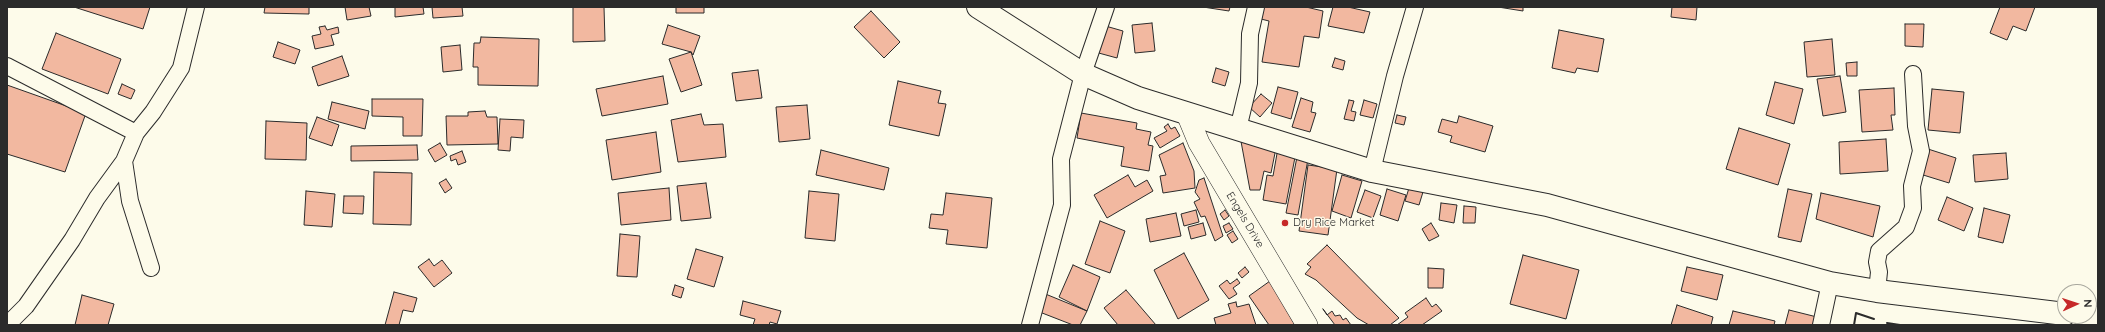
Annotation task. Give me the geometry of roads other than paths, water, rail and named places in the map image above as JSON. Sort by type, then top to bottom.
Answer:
[{"type":"main road","points":[[978,7],[1083,74],[1138,98],[1372,171],[1547,205],[1830,284],[2057,313]]},
{"type":"street","points":[[7,325],[26,306],[72,240],[97,198],[124,161],[136,133],[153,112],[181,68],[196,7]]},
{"type":"street","points":[[1030,325],[1062,205],[1061,159],[1083,74],[1106,7]]},
{"type":"street","points":[[1238,129],[1249,83],[1250,34],[1256,7]]},
{"type":"street","points":[[1372,171],[1394,76],[1415,7]]},
{"type":"street","points":[[7,66],[136,133]]},
{"type":"street","points":[[1877,291],[1879,272],[1877,262],[1880,251],[1906,227],[1913,208],[1912,186],[1921,152],[1916,126],[1913,74]]},
{"type":"street","name":"Engels Drive","points":[[1187,114],[1199,143],[1307,325]]},
{"type":"street","points":[[124,161],[130,201],[151,268]]},
{"type":"street","points":[[1821,325],[1830,284]]},
{"type":"place","name":"Dry Rice Market","points":[[1285,223]]}]
